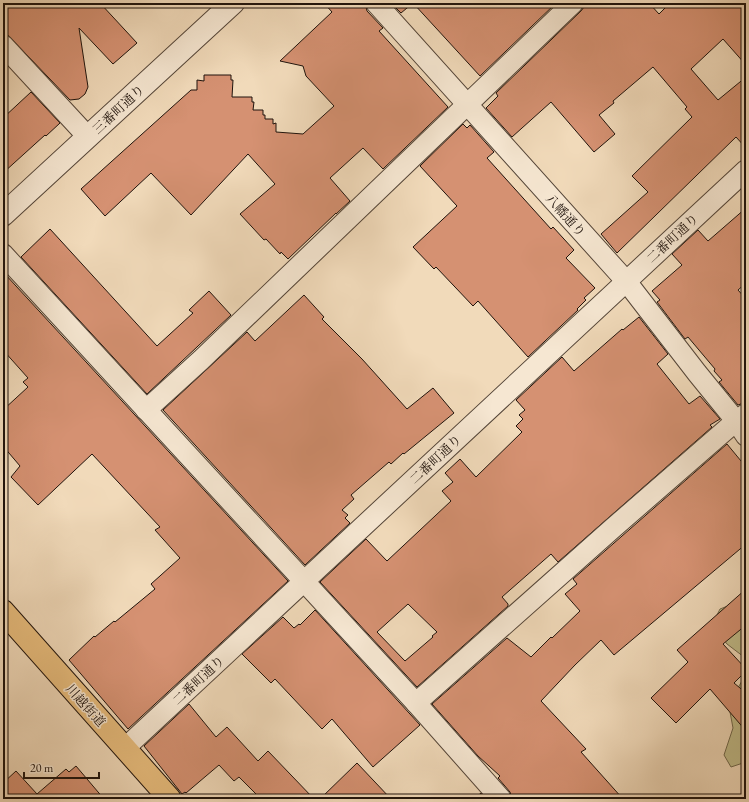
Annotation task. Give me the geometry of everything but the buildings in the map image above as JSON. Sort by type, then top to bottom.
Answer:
[{"type":"main road","name":"川越街道","points":[[3,611],[170,799]]},
{"type":"street","name":"三番町通り","points":[[3,215],[233,3]]},
{"type":"street","name":"八幡通り","points":[[376,3],[626,281],[697,373],[743,424]]},
{"type":"street","points":[[146,410],[201,360],[573,3]]},
{"type":"street","points":[[3,45],[88,136]]},
{"type":"street","name":"二番町通り","points":[[125,748],[746,170]]},
{"type":"street","points":[[3,254],[416,703],[501,799]]},
{"type":"street","points":[[416,703],[613,528],[743,424]]},
{"type":"shaded area","points":[[746,599],[746,660],[727,644],[712,625],[720,609]]},
{"type":"shaded area","points":[[746,674],[746,762],[731,767],[724,755],[733,728],[730,712],[735,693]]}]
